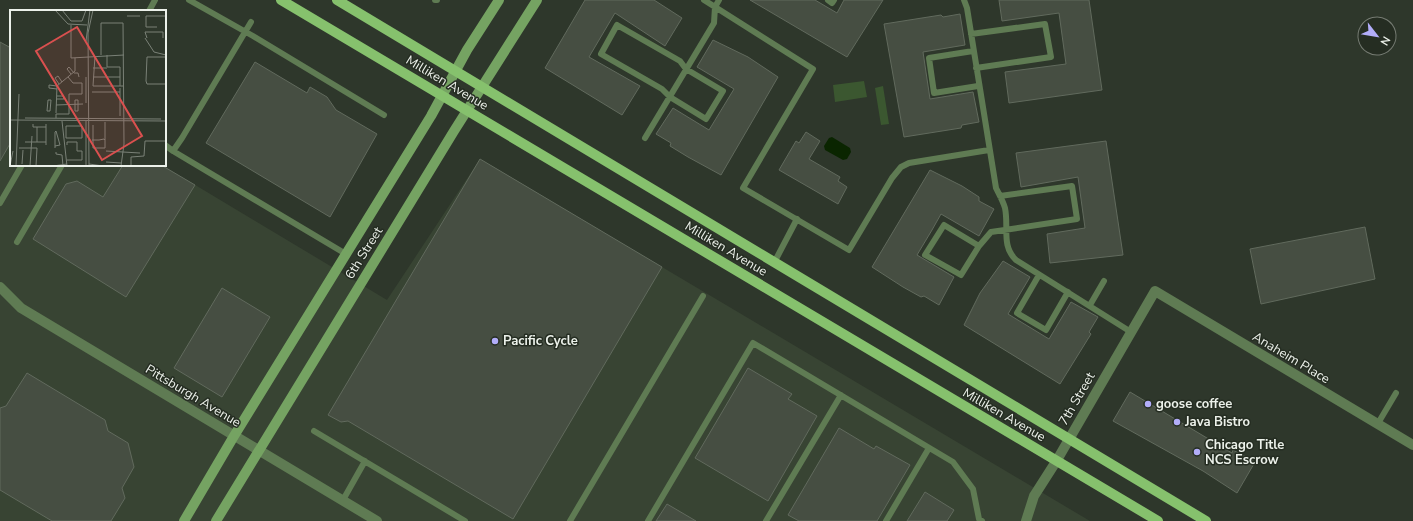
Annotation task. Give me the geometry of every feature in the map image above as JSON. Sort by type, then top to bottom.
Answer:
[{"type":"main road","name":"Milliken Avenue","points":[[281,0],[1158,521]]},
{"type":"main road","name":"Milliken Avenue","points":[[337,0],[1206,521]]},
{"type":"main road","name":"6th Street","points":[[184,521],[234,436],[431,116],[499,0]]},
{"type":"main road","name":"6th Street","points":[[216,521],[467,110],[537,0]]},
{"type":"street","name":"Pittsburgh Avenue","points":[[0,287],[22,308],[377,521]]},
{"type":"street","name":"7th Street","points":[[1026,521],[1034,496],[1057,460],[1155,292]]},
{"type":"street","name":"Anaheim Place","points":[[1155,292],[1413,445]]},
{"type":"lane","points":[[150,10],[155,0]]},
{"type":"lane","points":[[189,0],[384,115]]},
{"type":"lane","points":[[704,0],[813,69],[743,188],[849,250],[892,178],[901,167],[919,160],[989,150]]},
{"type":"lane","points":[[645,138],[714,22],[715,7],[719,0]]},
{"type":"lane","points":[[828,0],[832,3],[834,0]]},
{"type":"lane","points":[[964,0],[967,8],[978,86],[996,188],[1005,207],[1006,243],[1009,254],[1131,332]]},
{"type":"lane","points":[[173,151],[251,22]]},
{"type":"lane","points":[[971,34],[1045,24],[1051,57],[976,68]]},
{"type":"lane","points":[[618,25],[680,61],[686,69],[723,91],[706,119],[670,97],[662,89],[600,54],[618,25]]},
{"type":"lane","points":[[973,51],[929,58],[934,93],[978,86]]},
{"type":"lane","points":[[166,146],[346,254]]},
{"type":"lane","points":[[0,203],[21,166]]},
{"type":"lane","points":[[17,242],[61,166]]},
{"type":"lane","points":[[979,246],[944,224],[925,254],[961,275],[979,246],[991,232],[1006,228],[1077,219],[1072,186],[1000,196]]},
{"type":"lane","points":[[774,261],[797,219]]},
{"type":"lane","points":[[1040,275],[1017,312],[1046,330],[1068,292]]},
{"type":"lane","points":[[1090,305],[1104,281]]},
{"type":"lane","points":[[570,521],[703,296]]},
{"type":"lane","points":[[648,521],[753,343],[953,462],[973,489],[979,519],[982,521]]},
{"type":"lane","points":[[1377,425],[1396,393]]},
{"type":"lane","points":[[766,521],[841,395]]},
{"type":"lane","points":[[314,431],[465,521]]},
{"type":"lane","points":[[886,521],[929,448]]},
{"type":"lane","points":[[343,500],[365,461]]},
{"type":"shaded area","points":[[0,42],[10,47],[10,166],[164,166],[387,300],[480,159],[1090,521],[0,521]]},
{"type":"shaded area","points":[[864,81],[867,97],[835,102],[833,85]]},
{"type":"shaded area","points":[[883,86],[889,124],[881,125],[875,88]]},
{"type":"shaded area","points":[[832,137],[850,148],[851,152],[847,159],[843,160],[825,150],[824,146],[829,138]]},
{"type":"building","points":[[585,0],[654,0],[682,18],[665,46],[615,13],[589,57],[640,86],[622,115],[545,68]]},
{"type":"building","points":[[750,0],[815,0],[837,13],[844,0],[883,0],[847,57]]},
{"type":"building","points":[[999,0],[1089,0],[1102,90],[1009,103],[1005,72],[1066,64],[1059,13],[1002,21]]},
{"type":"building","points":[[960,14],[965,45],[923,52],[930,99],[973,92],[979,122],[962,125],[961,128],[904,137],[884,24],[941,15],[943,17]]},
{"type":"building","points":[[713,40],[748,57],[778,77],[721,175],[670,146],[671,143],[656,134],[673,108],[709,130],[734,89],[697,67]]},
{"type":"building","points":[[0,42],[10,47],[10,144],[0,161]]},
{"type":"building","points":[[255,62],[307,93],[310,87],[327,97],[336,110],[377,134],[330,217],[206,143]]},
{"type":"building","points":[[806,132],[820,141],[809,159],[840,177],[838,181],[847,187],[838,204],[779,170],[796,141],[799,143]]},
{"type":"building","points":[[1106,141],[1123,255],[1050,263],[1047,234],[1085,228],[1078,177],[1021,187],[1016,153]]},
{"type":"building","name":"Pacific Cycle","points":[[480,159],[662,267],[513,519],[348,421],[341,422],[328,415]]},
{"type":"building","points":[[122,166],[163,166],[195,185],[126,297],[33,239],[66,184],[77,181],[103,197]]},
{"type":"building","points":[[930,170],[962,186],[979,197],[979,201],[994,209],[979,236],[941,214],[917,255],[954,277],[939,305],[924,296],[921,297],[903,287],[872,267]]},
{"type":"building","points":[[1365,227],[1375,279],[1261,304],[1250,249]]},
{"type":"building","points":[[1003,261],[1030,277],[1008,314],[1049,339],[1071,302],[1098,317],[1089,332],[1091,334],[1060,384],[964,325],[980,293]]},
{"type":"building","points":[[222,288],[270,317],[222,397],[174,368]]},
{"type":"building","points":[[748,368],[792,394],[788,399],[817,416],[768,501],[695,458]]},
{"type":"building","points":[[27,373],[105,420],[108,431],[128,443],[134,467],[122,488],[125,498],[111,521],[52,521],[0,490],[0,408],[6,406]]},
{"type":"building","points":[[1130,392],[1232,453],[1233,450],[1255,462],[1237,493],[1203,471],[1113,421]]},
{"type":"building","points":[[839,428],[874,449],[876,446],[910,465],[877,521],[799,521],[788,515]]},
{"type":"building","points":[[925,492],[954,510],[947,521],[907,521]]},
{"type":"building","points":[[667,504],[696,521],[656,521]]},
{"type":"place","name":"Pacific Cycle","points":[[495,341]]},
{"type":"place","name":"goose coffee","points":[[1148,404]]},
{"type":"place","name":"Java Bistro","points":[[1177,422]]},
{"type":"place","name":"Chicago Title NCS Escrow","points":[[1197,452]]}]
